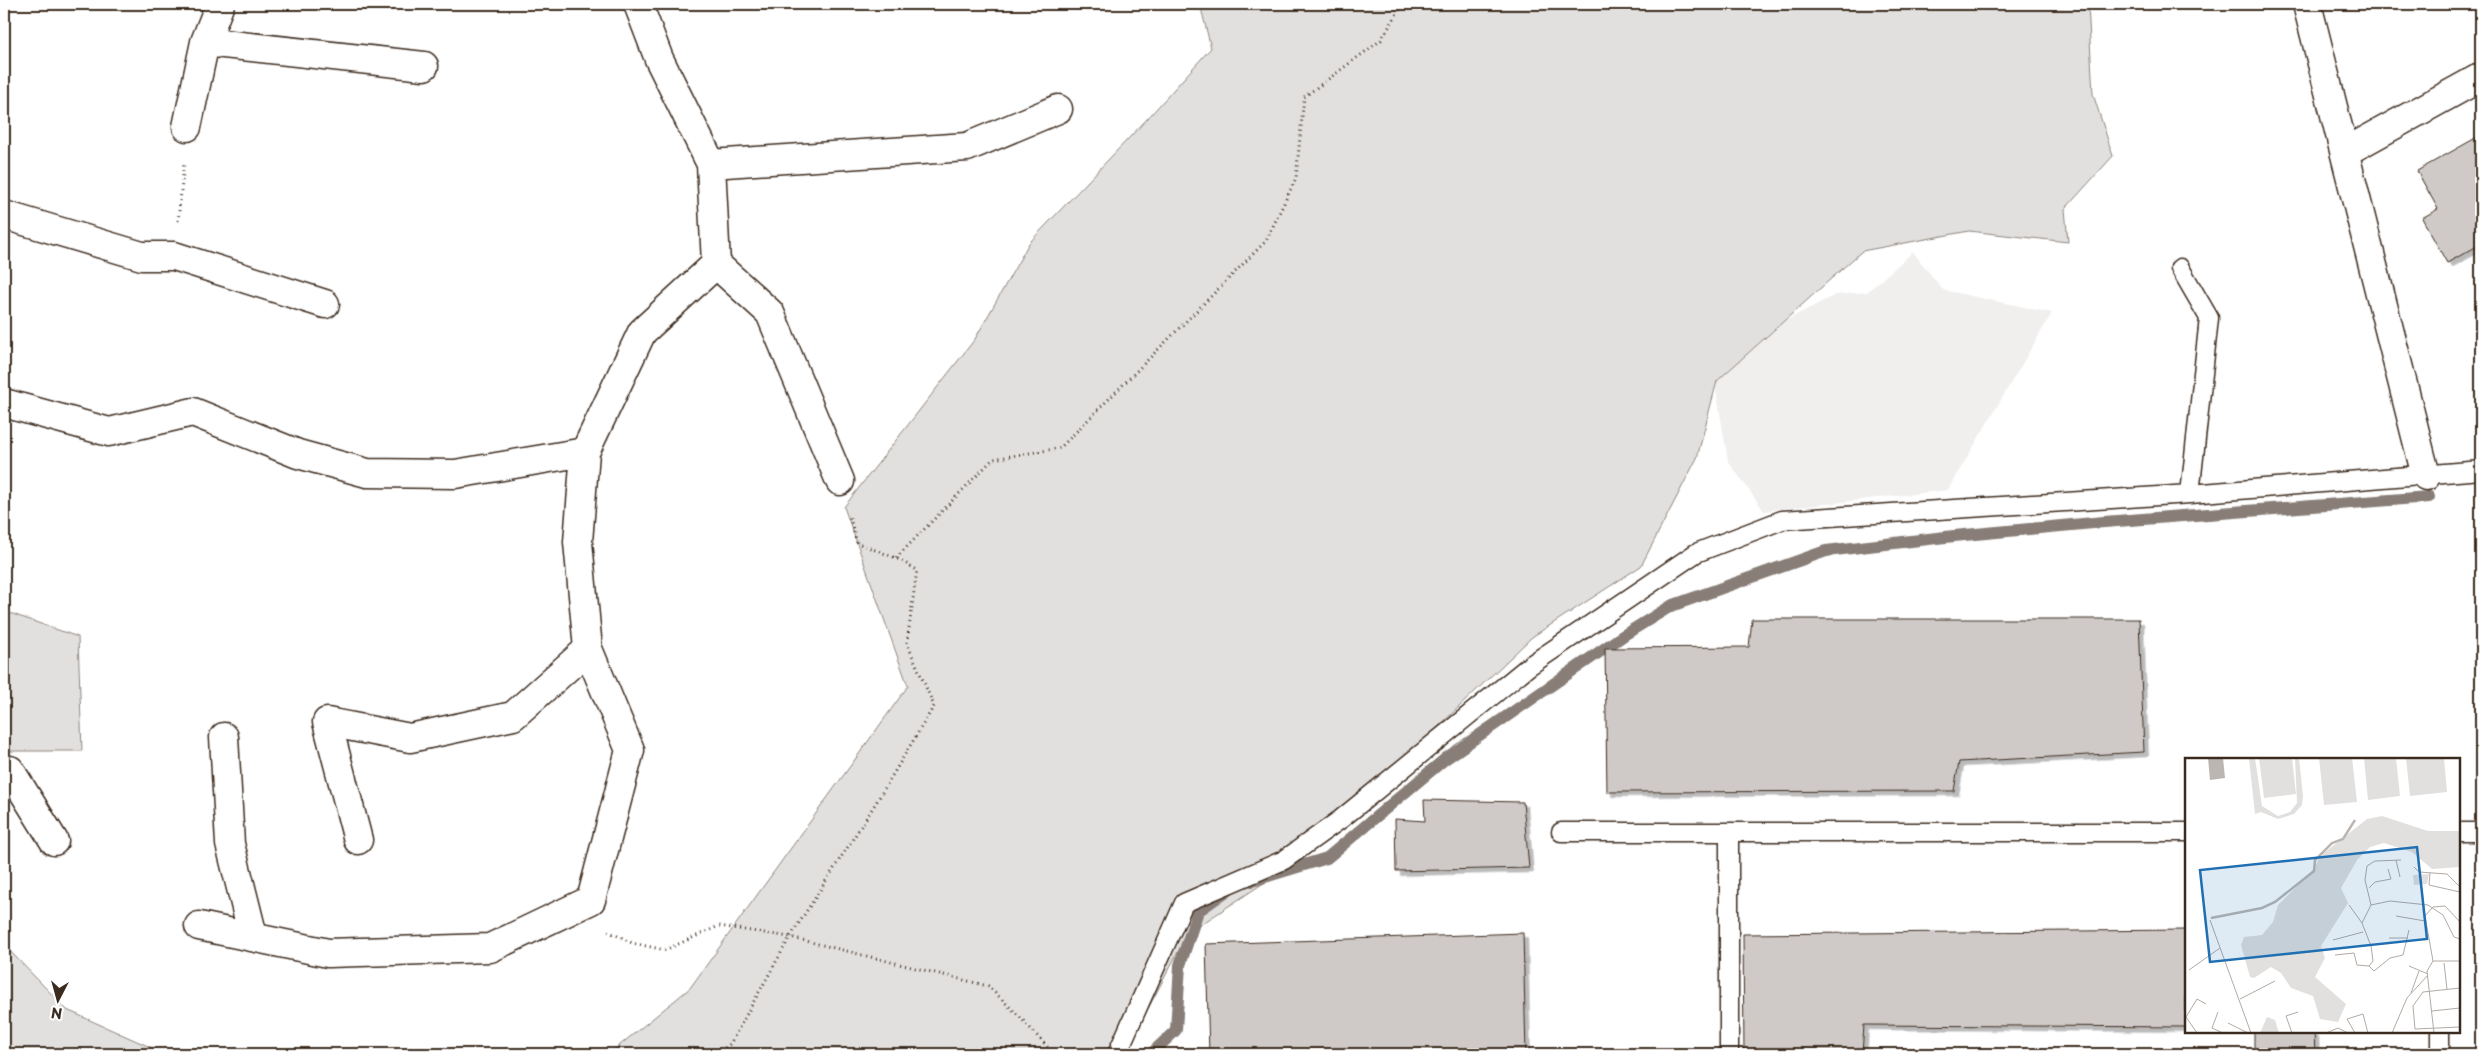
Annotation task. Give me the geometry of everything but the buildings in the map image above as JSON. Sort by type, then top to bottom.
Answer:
[{"type":"street","points":[[187,127],[205,42],[220,4]]},
{"type":"street","points":[[638,4],[659,59],[711,164],[716,264],[770,313],[840,481]]},
{"type":"street","points":[[2307,4],[2426,476]]},
{"type":"street","points":[[205,42],[424,66]]},
{"type":"street","points":[[2345,152],[2481,77]]},
{"type":"street","points":[[711,164],[967,147],[1058,109]]},
{"type":"street","points":[[4,215],[142,256],[174,256],[324,304]]},
{"type":"street","points":[[199,926],[328,952],[490,948],[591,900],[630,750],[588,649],[578,542],[585,452],[642,332],[716,264]]},
{"type":"street","points":[[4,403],[109,432],[193,412],[298,454],[367,474],[455,474],[585,452]]},
{"type":"street","points":[[358,840],[328,722],[410,738],[513,716],[588,649]]},
{"type":"street","points":[[224,737],[230,844],[253,936]]},
{"type":"street","points":[[4,769],[10,770],[54,841]]},
{"type":"lane","points":[[2180,268],[2209,318],[2190,494]]},
{"type":"lane","points":[[1117,1054],[1184,903],[1284,860],[1341,819],[1529,666],[1696,553],[1782,520],[2190,494],[2481,470]]},
{"type":"lane","points":[[1561,832],[2185,832]]},
{"type":"lane","points":[[1729,832],[1729,1054]]},
{"type":"lane","points":[[2460,832],[2481,832]]},
{"type":"lane","points":[[2440,1033],[2440,1054]]},
{"type":"path","points":[[896,558],[993,459],[1060,448],[1266,240],[1296,178],[1304,97],[1381,40],[1403,4]]},
{"type":"path","points":[[174,256],[187,127]]},
{"type":"path","points":[[716,1054],[730,1044],[790,937],[874,806],[934,706],[907,643],[917,570],[896,558],[857,543],[840,481]]},
{"type":"path","points":[[568,911],[632,942],[665,950],[720,926],[790,937],[988,986],[1054,1054]]},
{"type":"shaded area","points":[[1200,4],[2088,4],[2093,94],[2113,156],[2065,209],[2068,242],[1969,231],[1862,251],[1717,381],[1697,458],[1641,566],[1532,637],[1300,859],[1188,933],[1124,1054],[609,1054],[690,988],[908,686],[844,507],[975,339],[1029,243],[1148,118],[1211,48]]},
{"type":"shaded area","points":[[1913,252],[1943,290],[2052,313],[1948,490],[1764,511],[1728,461],[1711,359],[1835,295],[1867,292]]},
{"type":"shaded area","points":[[4,611],[78,637],[82,751],[4,751]]},
{"type":"shaded area","points":[[4,945],[67,1010],[166,1054],[4,1054]]},
{"type":"waterway","points":[[1252,881],[1327,858],[1445,759],[1624,635],[1671,606],[1826,551],[1954,536],[2104,522],[2429,497]]},
{"type":"waterway","points":[[1151,1054],[1176,1030],[1180,965],[1198,911],[1229,889]]}]
